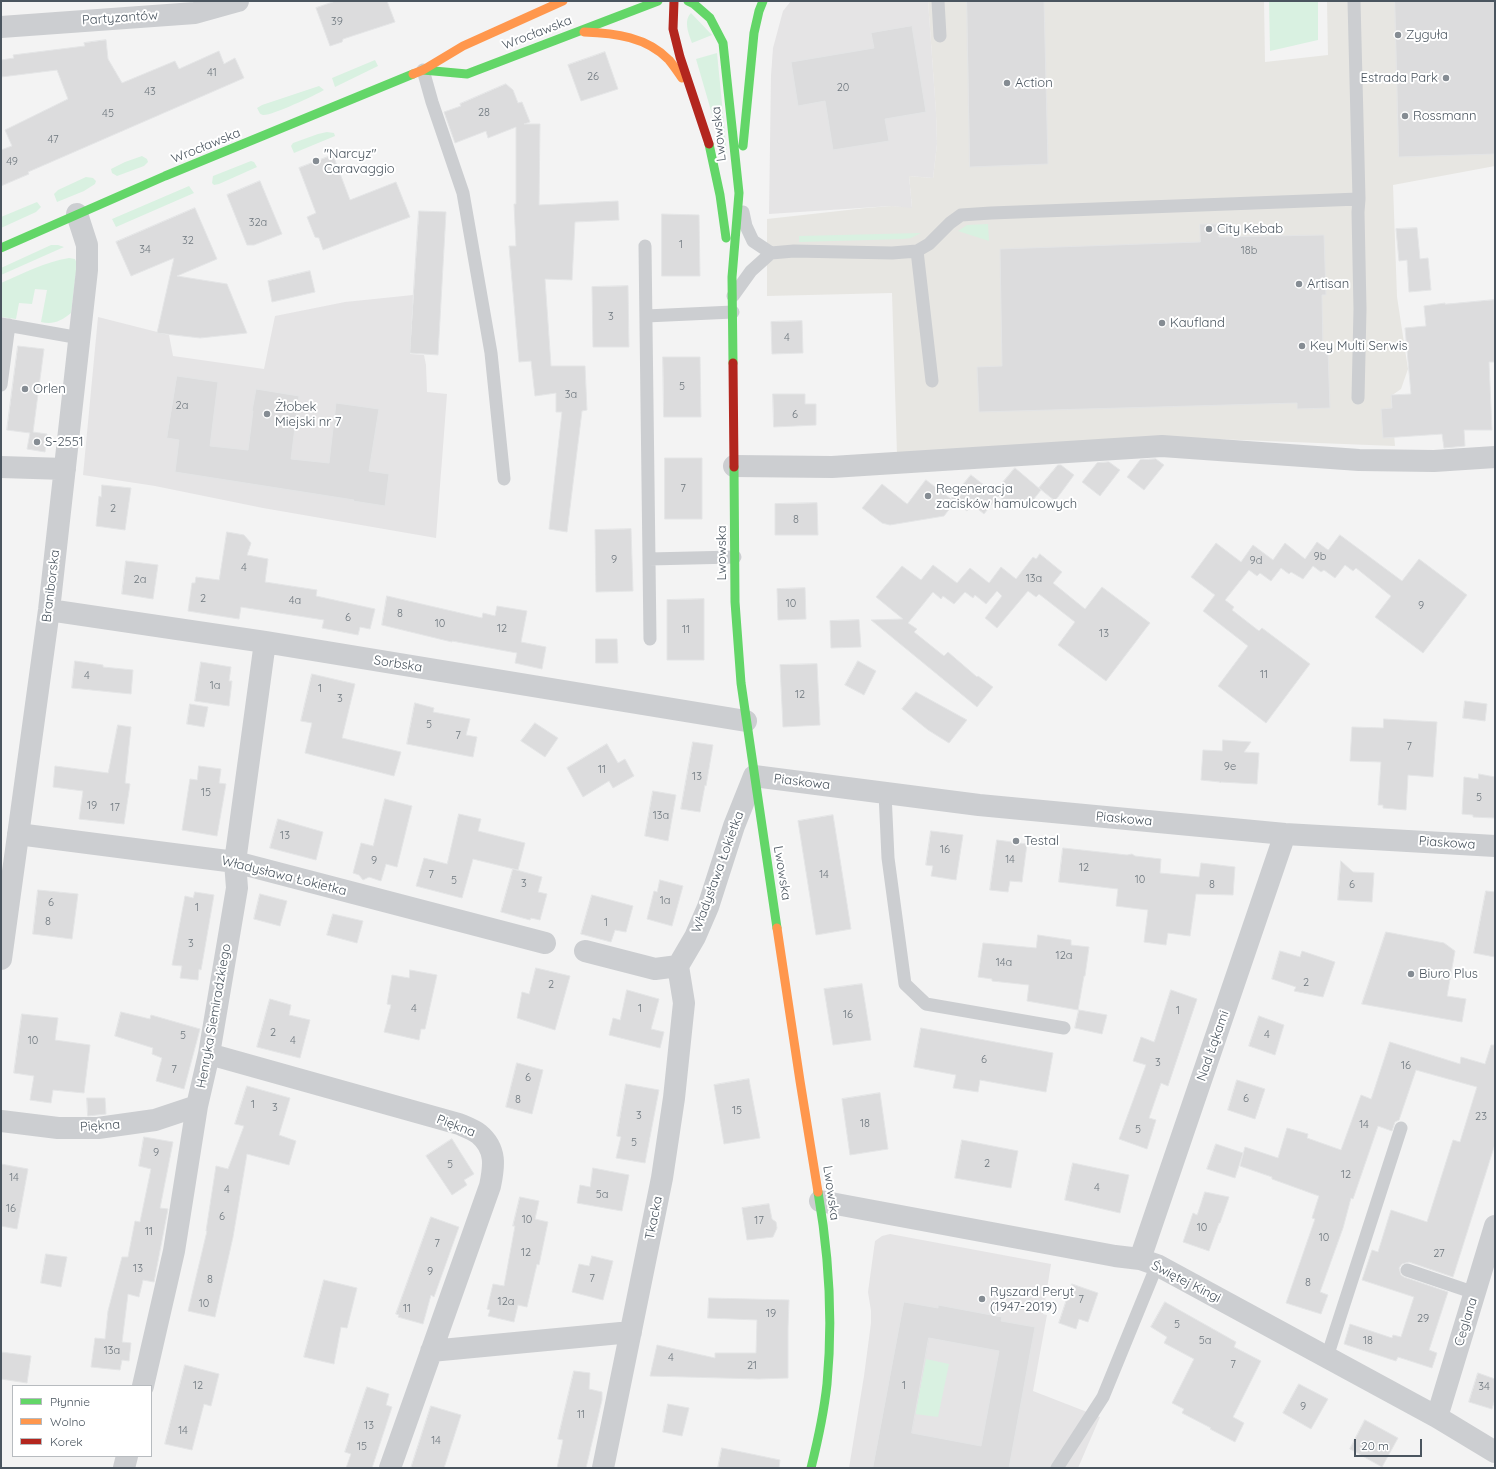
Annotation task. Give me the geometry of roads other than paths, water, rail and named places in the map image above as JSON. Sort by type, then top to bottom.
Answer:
[{"type":"street","name":"Partyzantów","points":[[1,27],[195,13],[238,1]]},
{"type":"street","name":"Wrocławska","points":[[1,248],[189,166],[423,70],[463,46],[564,1]]},
{"type":"street","name":"Wrocławska","points":[[423,70],[467,74],[658,1]]},
{"type":"street","name":"Lwowska","points":[[674,1],[673,29],[680,57],[709,143],[720,195],[732,277],[735,602],[741,683],[827,1255],[830,1309],[827,1384],[821,1426],[812,1468]]},
{"type":"street","name":"Lwowska","points":[[688,1],[694,4],[710,18],[723,43],[739,193],[732,277]]},
{"type":"street","points":[[739,193],[754,33],[763,1]]},
{"type":"street","points":[[576,32],[607,33],[638,38],[670,61],[691,91]]},
{"type":"street","name":"Braniborska","points":[[1,959],[66,469],[87,270],[87,245],[77,214]]},
{"type":"street","points":[[734,466],[832,468],[1162,446],[1359,460],[1434,461],[1495,457]]},
{"type":"street","points":[[1,467],[66,469]]},
{"type":"street","name":"Sorbska","points":[[48,610],[265,642],[746,720]]},
{"type":"street","name":"Henryka Siemiradzkiego","points":[[143,1385],[174,1251],[197,1106],[209,1054],[237,888],[235,862],[265,642]]},
{"type":"street","name":"Władysława Łokietka","points":[[678,966],[695,937],[708,907],[734,826],[754,776]]},
{"type":"street","name":"Piaskowa","points":[[754,776],[974,804],[1285,834],[1495,846]]},
{"type":"street","name":"Władysława Łokietka","points":[[18,834],[235,862],[544,943]]},
{"type":"street","name":"Nad Łąkami","points":[[1149,1262],[1285,834]]},
{"type":"street","points":[[585,951],[655,969],[678,966]]},
{"type":"street","name":"Tkacka","points":[[603,1468],[662,1178],[674,1098],[684,1003],[678,966]]},
{"type":"street","name":"Piękna","points":[[209,1054],[459,1124],[479,1134],[490,1147],[494,1166],[490,1186],[390,1468]]},
{"type":"street","name":"Piękna","points":[[1,1121],[58,1128],[98,1128],[155,1120],[197,1106]]},
{"type":"street","name":"Świętej Kingi","points":[[820,1201],[1149,1262],[1437,1417],[1495,1452]]},
{"type":"street","name":"Ceglana","points":[[1437,1417],[1495,1226]]},
{"type":"street","points":[[431,1351],[631,1332]]},
{"type":"street","points":[[124,1468],[127,1457]]},
{"type":"lane","points":[[938,1],[940,36]]},
{"type":"lane","points":[[1354,1],[1359,198],[1360,310],[1358,398]]},
{"type":"lane","points":[[423,70],[432,102],[463,193],[491,353],[504,479]]},
{"type":"lane","points":[[739,193],[746,226],[753,241],[771,253]]},
{"type":"lane","points":[[733,296],[751,271],[771,253],[794,251],[892,253],[917,251],[929,244],[950,223],[961,216],[991,213],[1359,198]]},
{"type":"lane","points":[[645,246],[650,639]]},
{"type":"lane","points":[[917,251],[932,381]]},
{"type":"lane","points":[[646,316],[732,312]]},
{"type":"lane","points":[[1,385],[5,325],[80,338]]},
{"type":"lane","points":[[649,559],[735,558]]},
{"type":"lane","points":[[885,793],[888,858],[905,984],[926,1004],[1064,1028]]},
{"type":"lane","points":[[1327,1357],[1401,1128]]},
{"type":"lane","points":[[1058,1468],[1103,1397],[1149,1262]]},
{"type":"lane","points":[[1407,1270],[1475,1293]]},
{"type":"place","name":"Zyguła","points":[[1398,35]]},
{"type":"place","name":"Estrada Park","points":[[1446,78]]},
{"type":"place","name":"Action","points":[[1007,83]]},
{"type":"place","name":"Rossmann","points":[[1405,116]]},
{"type":"place","name":"\"Narcyz\" Caravaggio","points":[[316,161]]},
{"type":"place","name":"City Kebab","points":[[1209,229]]},
{"type":"place","name":"Artisan","points":[[1299,284]]},
{"type":"place","name":"Kaufland","points":[[1162,323]]},
{"type":"place","name":"Key Multi Serwis","points":[[1302,346]]},
{"type":"place","name":"Orlen","points":[[25,389]]},
{"type":"place","name":"Żłobek Miejski nr 7","points":[[267,414]]},
{"type":"place","name":"S-2551","points":[[37,442]]},
{"type":"place","name":"Regeneracja zacisków hamulcowych","points":[[928,496]]},
{"type":"place","name":"Testal","points":[[1016,841]]},
{"type":"place","name":"Biuro Plus","points":[[1411,974]]},
{"type":"place","name":"Ryszard Peryt (1947-2019)","points":[[982,1299]]}]
